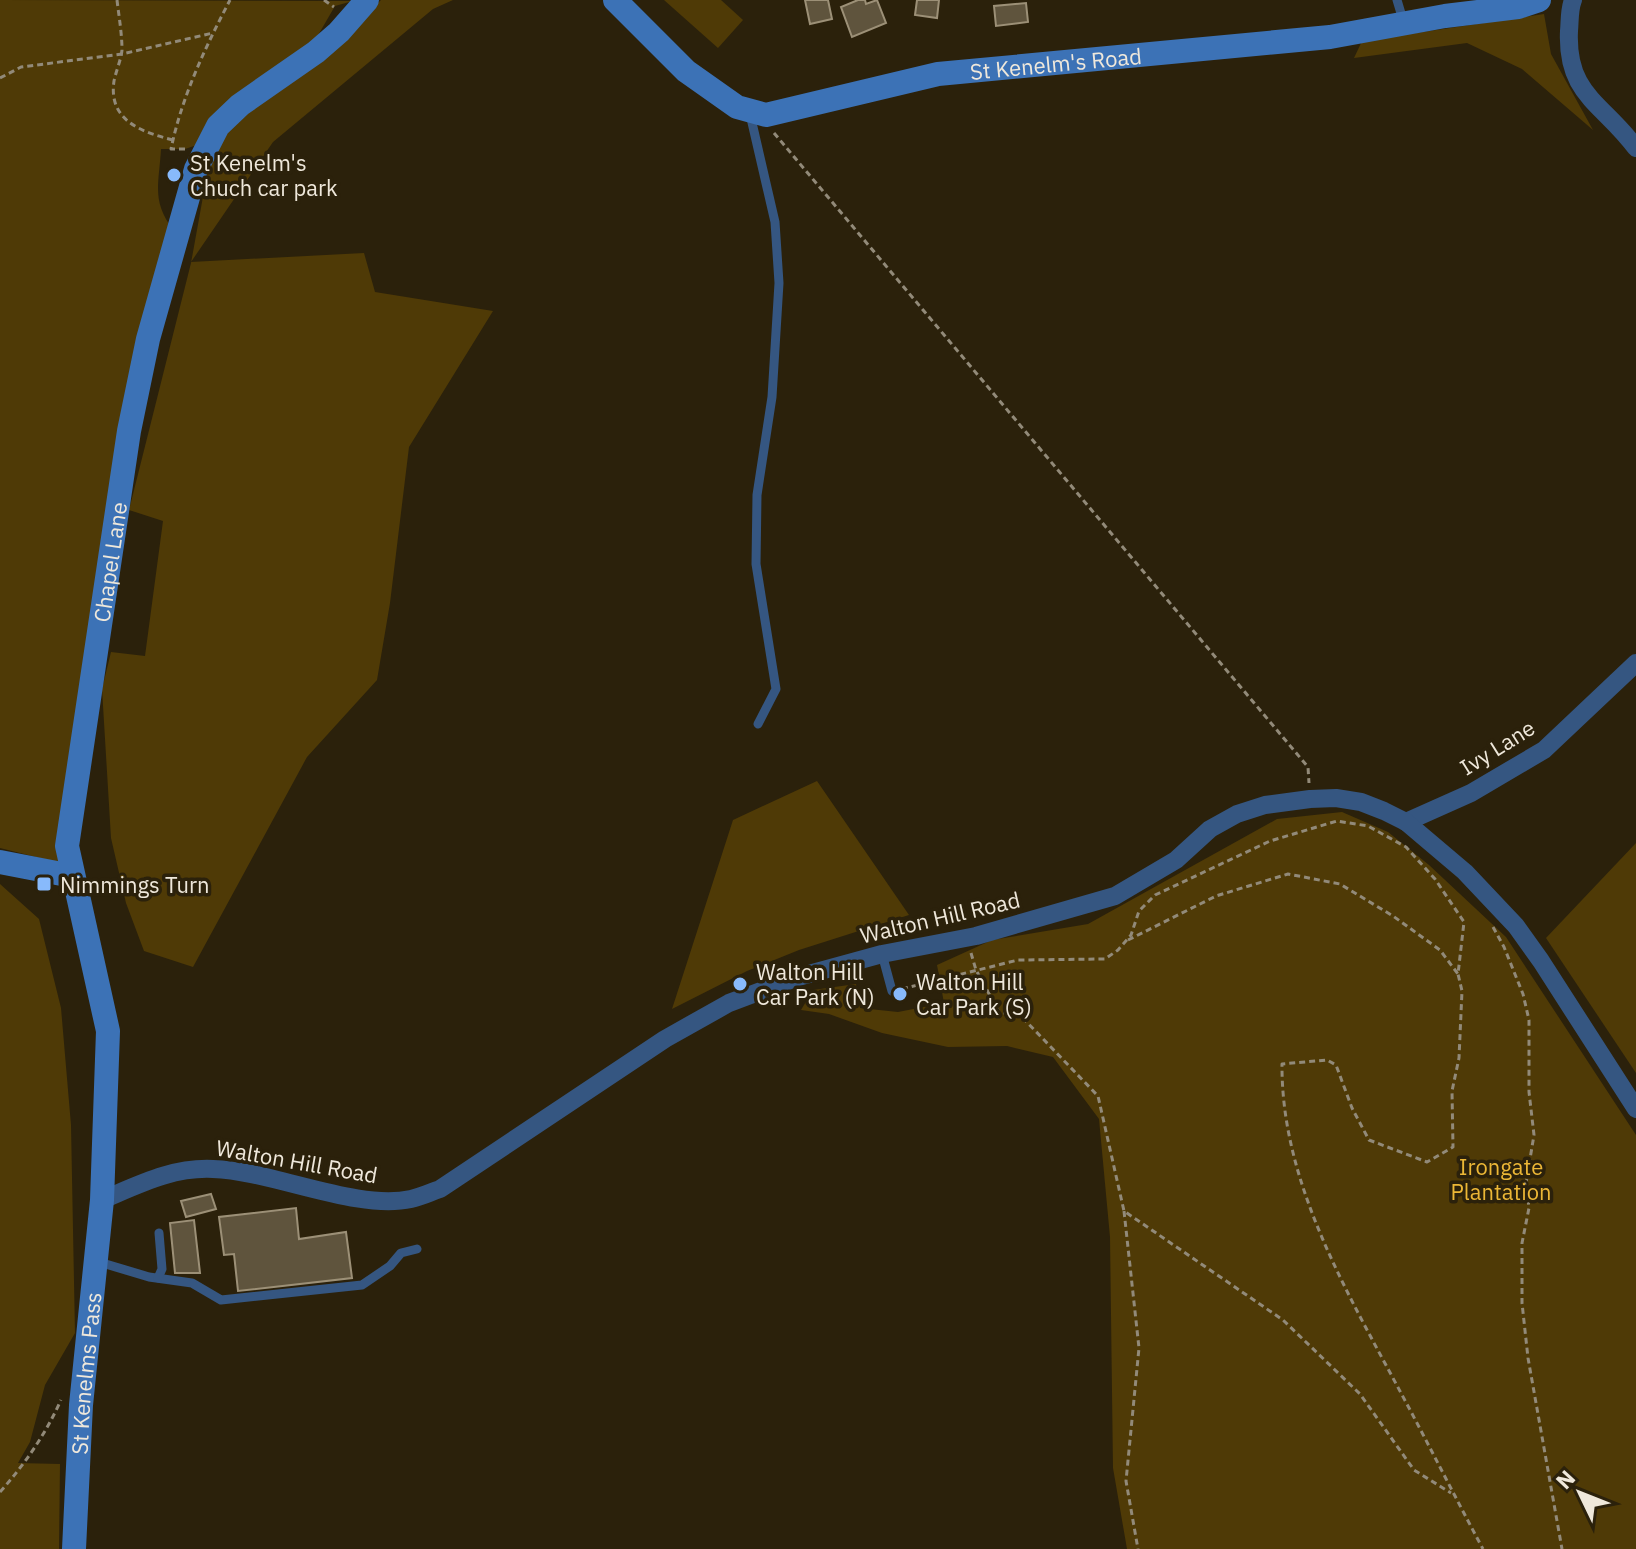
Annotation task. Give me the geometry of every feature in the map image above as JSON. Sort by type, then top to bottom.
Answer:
[{"type":"street","name":"Chapel Lane","points":[[102,1200],[108,1031],[67,846],[129,431],[148,339],[196,169],[218,126],[240,105],[316,52],[339,32],[367,0]]},
{"type":"street","points":[[615,0],[686,71],[737,107],[758,113]]},
{"type":"street","name":"St Kenelm's Road","points":[[758,113],[938,74],[1330,37],[1401,12],[1518,7],[1539,0]]},
{"type":"street","points":[[1573,0],[1570,5],[1570,64],[1578,84],[1636,148]]},
{"type":"street","name":"Ivy Lane","points":[[1406,822],[1471,793],[1544,750],[1636,663]]},
{"type":"street","name":"Walton Hill Road","points":[[102,1200],[159,1176],[211,1169],[239,1172],[373,1201],[412,1199],[440,1189],[665,1039],[729,1003],[798,977],[882,954],[976,936],[1115,896],[1176,860],[1210,829],[1237,814],[1265,805],[1310,799],[1336,798],[1361,802],[1406,822],[1465,872],[1516,926],[1636,1109]]},
{"type":"street","points":[[0,862],[72,876]]},
{"type":"street","name":"St Kenelms Pass","points":[[74,1549],[83,1384],[102,1200]]},
{"type":"lane","points":[[758,113],[775,222],[779,283],[772,397],[757,495],[756,536],[756,564],[776,689],[758,724]]},
{"type":"lane","points":[[882,954],[892,991]]},
{"type":"lane","points":[[158,1278],[162,1269],[159,1233]]},
{"type":"lane","points":[[95,1261],[158,1278],[192,1283],[221,1300],[362,1285],[390,1266],[401,1253],[417,1249]]},
{"type":"path","points":[[117,0],[122,54],[114,84],[114,101],[121,115],[141,131],[173,140]]},
{"type":"path","points":[[208,147],[197,145],[171,149],[187,91],[230,0]]},
{"type":"path","points":[[0,78],[21,67],[122,54],[213,33]]},
{"type":"path","points":[[758,113],[1308,767],[1310,799]]},
{"type":"path","points":[[892,991],[1018,960],[1105,959],[1131,935],[1139,911],[1155,895],[1270,841],[1337,821],[1368,826],[1406,847],[1435,879],[1464,922],[1458,974],[1462,991],[1459,1058],[1452,1091],[1453,1147],[1427,1162],[1369,1140],[1352,1108],[1336,1065],[1327,1060],[1282,1064],[1289,1136],[1313,1211],[1343,1285],[1483,1549]]},
{"type":"path","points":[[1125,942],[1216,896],[1288,874],[1340,884],[1393,916],[1440,950],[1458,974]]},
{"type":"path","points":[[1489,921],[1504,947],[1523,994],[1529,1020],[1529,1092],[1534,1135],[1526,1183],[1529,1208],[1522,1243],[1522,1303],[1528,1358],[1562,1549]]},
{"type":"path","points":[[976,970],[999,1012],[1021,1016],[1098,1096],[1124,1211],[1139,1348],[1126,1481],[1138,1549]]},
{"type":"path","points":[[1124,1211],[1283,1320],[1360,1394],[1414,1470],[1454,1495]]},
{"type":"path","points":[[0,1492],[26,1463],[49,1426],[68,1385],[83,1384]]},
{"type":"green space","points":[[0,0],[353,1],[335,6],[317,37],[197,145],[185,149],[161,149],[159,201],[174,231],[60,863],[0,848]]},
{"type":"green space","points":[[381,0],[453,0],[433,9],[273,142],[191,262],[210,158],[227,127],[352,28]]},
{"type":"green space","points":[[664,0],[721,0],[743,20],[718,48]]},
{"type":"green space","points":[[1544,14],[1551,54],[1593,130],[1522,69],[1467,43],[1354,58],[1362,41]]},
{"type":"green space","points":[[364,253],[375,292],[493,311],[409,447],[390,603],[377,680],[307,757],[193,967],[144,951],[126,903],[111,838],[102,689],[111,652],[145,656],[163,521],[129,510],[191,262]]},
{"type":"green space","points":[[817,781],[909,915],[799,950],[747,971],[672,1009],[733,820]]},
{"type":"green space","name":"Irongate Plantation","points":[[1342,812],[1388,832],[1429,865],[1506,937],[1636,1135],[1636,1549],[1127,1549],[1113,1468],[1110,1237],[1099,1119],[1053,1057],[1007,1046],[948,1047],[882,1033],[829,1014],[801,1010],[813,990],[856,984],[860,1008],[898,1012],[944,1003],[937,965],[992,940],[1088,924],[1277,819]]},
{"type":"green space","points":[[1636,843],[1636,1073],[1546,938]]},
{"type":"green space","points":[[0,884],[39,919],[61,1008],[71,1125],[75,1333],[45,1385],[30,1442],[18,1463],[60,1464],[59,1549],[0,1549]]},
{"type":"building","points":[[805,0],[828,0],[832,19],[810,24]]},
{"type":"building","points":[[865,0],[866,4],[877,0],[886,23],[852,37],[841,7]]},
{"type":"building","points":[[917,0],[939,0],[937,18],[915,15]]},
{"type":"building","points":[[1026,3],[1028,22],[996,26],[994,6]]},
{"type":"building","points":[[211,1194],[216,1209],[186,1217],[181,1201]]},
{"type":"building","points":[[296,1208],[299,1239],[346,1232],[352,1278],[238,1291],[234,1254],[224,1255],[219,1217]]},
{"type":"building","points":[[194,1220],[200,1273],[175,1273],[170,1223]]},
{"type":"place","name":"St Kenelm's Chuch car park","points":[[174,175]]},
{"type":"place","name":"Nimmings Turn","points":[[44,884]]},
{"type":"place","name":"Walton Hill Car Park (N)","points":[[740,984]]},
{"type":"place","name":"Walton Hill Car Park (S)","points":[[900,994]]}]
